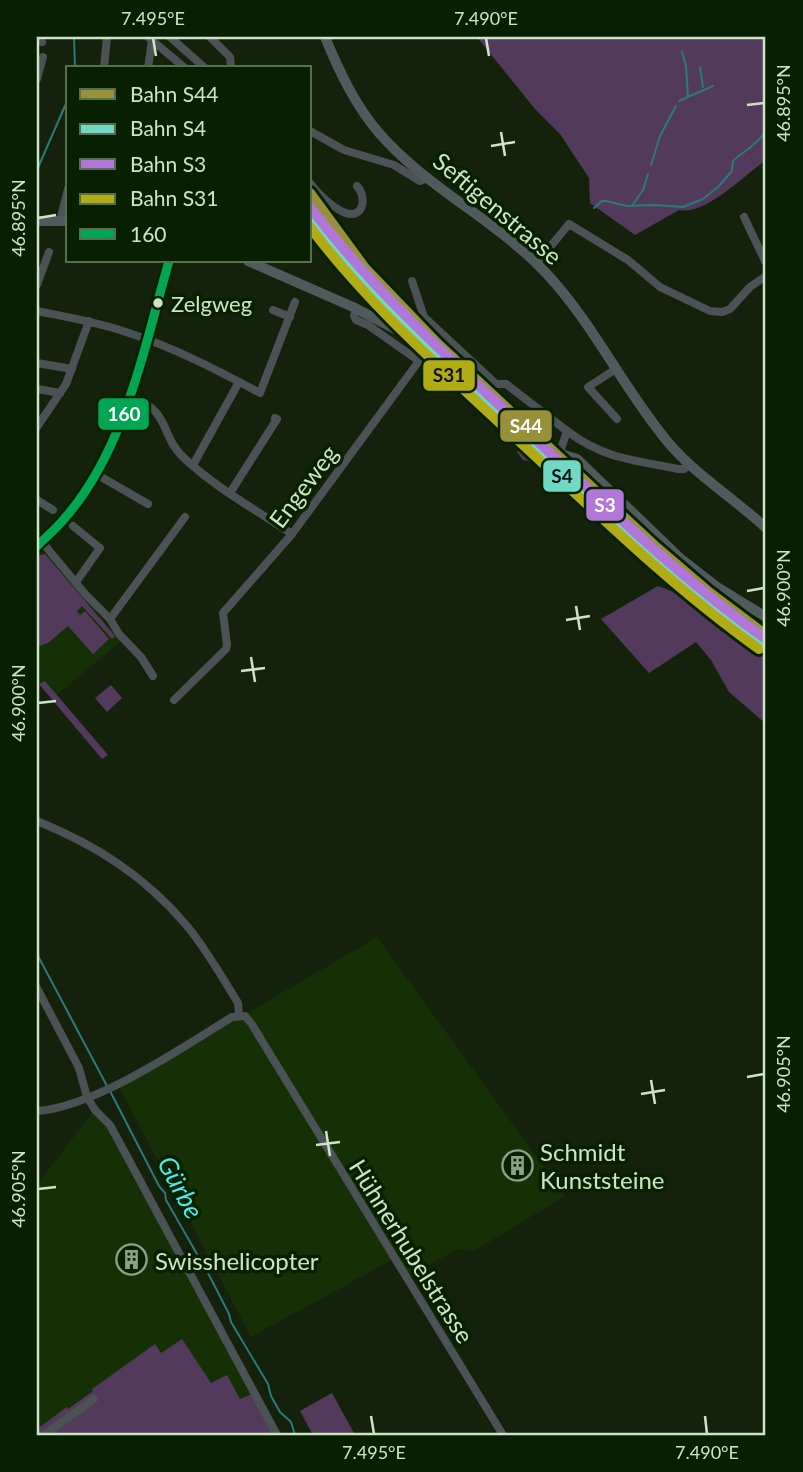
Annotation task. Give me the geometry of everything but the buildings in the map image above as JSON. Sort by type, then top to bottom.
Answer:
[{"type":"main road","name":"Seftigenstrasse","points":[[325,37],[351,94],[388,143],[536,264],[565,296],[656,428],[690,465],[766,528]]},
{"type":"main road","points":[[37,221],[64,221]]},
{"type":"main road","points":[[250,262],[356,308],[401,332],[458,378],[514,433],[536,446],[561,450],[577,459],[690,566],[717,587],[766,617]]},
{"type":"street","points":[[104,66],[107,37]]},
{"type":"street","points":[[170,37],[203,66]]},
{"type":"street","points":[[210,37],[230,57],[231,66]]},
{"type":"street","points":[[148,66],[150,38]]},
{"type":"street","points":[[150,38],[183,66]]},
{"type":"street","points":[[38,75],[43,57]]},
{"type":"street","points":[[312,132],[344,150],[394,166],[421,181],[428,178]]},
{"type":"street","points":[[312,186],[317,193],[344,212],[352,214],[359,211],[363,205],[363,194],[357,186]]},
{"type":"street","points":[[744,217],[766,263]]},
{"type":"street","points":[[536,264],[569,224],[628,260],[660,287],[710,311],[722,312],[730,309],[750,287],[766,276]]},
{"type":"street","points":[[37,285],[49,252]]},
{"type":"street","points":[[153,676],[110,619],[38,542],[63,521],[96,474],[128,395],[169,262]]},
{"type":"street","points":[[412,281],[424,317],[458,351],[496,384],[506,384],[567,431],[596,449],[621,459],[678,469],[690,465]]},
{"type":"street","points":[[37,311],[89,321],[147,339],[260,393],[295,302]]},
{"type":"street","name":"Engeweg","points":[[174,699],[226,649],[223,613],[292,534],[419,360],[368,325],[356,320],[356,308]]},
{"type":"street","points":[[273,310],[290,317]]},
{"type":"street","points":[[37,427],[60,393],[72,369],[89,321]]},
{"type":"street","points":[[37,363],[72,369]]},
{"type":"street","points":[[616,369],[588,387],[617,419]]},
{"type":"street","points":[[193,465],[239,382]]},
{"type":"street","points":[[37,388],[60,393]]},
{"type":"street","points":[[128,395],[154,409],[180,454],[230,493],[292,534]]},
{"type":"street","points":[[230,493],[277,419],[275,418]]},
{"type":"street","points":[[561,450],[567,431]]},
{"type":"street","points":[[96,474],[148,504]]},
{"type":"street","points":[[37,500],[53,510]]},
{"type":"street","points":[[110,619],[185,517]]},
{"type":"street","points":[[73,526],[100,548],[76,582]]},
{"type":"street","name":"Hühnerhubelstrasse","points":[[37,821],[84,841],[122,865],[145,884],[197,939],[238,1003],[242,1016],[251,1023],[503,1435]]},
{"type":"street","points":[[37,988],[79,1068],[87,1097],[94,1110],[110,1125],[277,1435]]},
{"type":"street","points":[[37,1111],[60,1108],[87,1097],[242,1016]]},
{"type":"street","points":[[44,1435],[94,1399]]},
{"type":"shaded area","points":[[477,37],[766,37],[766,160],[713,200],[690,210],[679,210],[635,235],[590,203],[589,178],[560,134],[535,109]]},
{"type":"shaded area","points":[[312,186],[329,216],[377,278],[419,320],[456,345],[468,364],[571,462],[715,591],[766,627],[766,643],[723,613],[669,569],[500,413],[367,284],[312,216]]},
{"type":"shaded area","points":[[522,445],[547,455],[570,476],[542,464],[523,460],[517,452]]},
{"type":"shaded area","points":[[38,552],[47,553],[121,641],[57,695],[45,681],[37,685]]},
{"type":"shaded area","points":[[45,554],[115,636],[112,639],[82,606],[77,611],[80,615],[85,611],[109,639],[93,654],[68,626],[48,643],[37,647],[37,556]]},
{"type":"shaded area","points":[[658,586],[684,596],[694,591],[766,643],[766,724],[729,692],[711,660],[696,642],[649,673],[601,619]]},
{"type":"shaded area","points":[[45,681],[108,755],[102,759],[39,684]]},
{"type":"shaded area","points":[[111,685],[122,698],[107,712],[95,698]]},
{"type":"shaded area","points":[[377,937],[565,1196],[474,1251],[457,1249],[406,1278],[394,1259],[251,1337],[117,1083],[244,1015]]},
{"type":"shaded area","points":[[98,1105],[273,1435],[37,1435],[37,1185]]},
{"type":"shaded area","points":[[182,1339],[211,1383],[227,1375],[240,1399],[252,1394],[273,1435],[37,1435],[37,1429],[155,1344],[161,1353]]},
{"type":"shaded area","points":[[332,1393],[355,1435],[313,1435],[300,1411]]},
{"type":"waterway","name":"Gürbe","points":[[74,37],[75,66]]},
{"type":"waterway","points":[[682,52],[688,96]]},
{"type":"waterway","points":[[700,68],[703,87]]},
{"type":"waterway","points":[[679,101],[713,86]]},
{"type":"waterway","name":"Gürbe","points":[[37,170],[66,104]]},
{"type":"waterway","points":[[651,165],[660,136],[676,106]]},
{"type":"waterway","points":[[594,208],[602,201],[627,206],[683,207],[703,199],[732,171],[733,161],[766,131]]},
{"type":"waterway","points":[[632,206],[643,190],[648,174]]},
{"type":"waterway","name":"Gürbe","points":[[37,954],[107,1086]]},
{"type":"waterway","name":"Gürbe","points":[[110,1091],[165,1193],[166,1200],[209,1275],[231,1322],[268,1384],[280,1412],[291,1422],[295,1435]]},
{"type":"rail line","name":"S44","points":[[312,196],[365,268],[437,343],[654,545],[709,592],[766,635]]},
{"type":"rail line","name":"S3","points":[[312,209],[360,268],[443,352],[644,540],[703,591],[766,639]]},
{"type":"rail line","name":"S4","points":[[312,217],[359,277],[439,361],[639,547],[698,598],[759,645]]},
{"type":"rail line","name":"S31","points":[[312,230],[383,312],[436,364],[635,548],[759,649]]},
{"type":"transit line","name":"160","points":[[37,546],[61,523],[85,492],[103,462],[130,397],[169,262]]},
{"type":"place","name":"Zelgweg","points":[[158,303]]},
{"type":"place","name":"Schmidt Kunststeine","points":[[517,1165]]},
{"type":"place","name":"Swisshelicopter","points":[[132,1260]]}]
